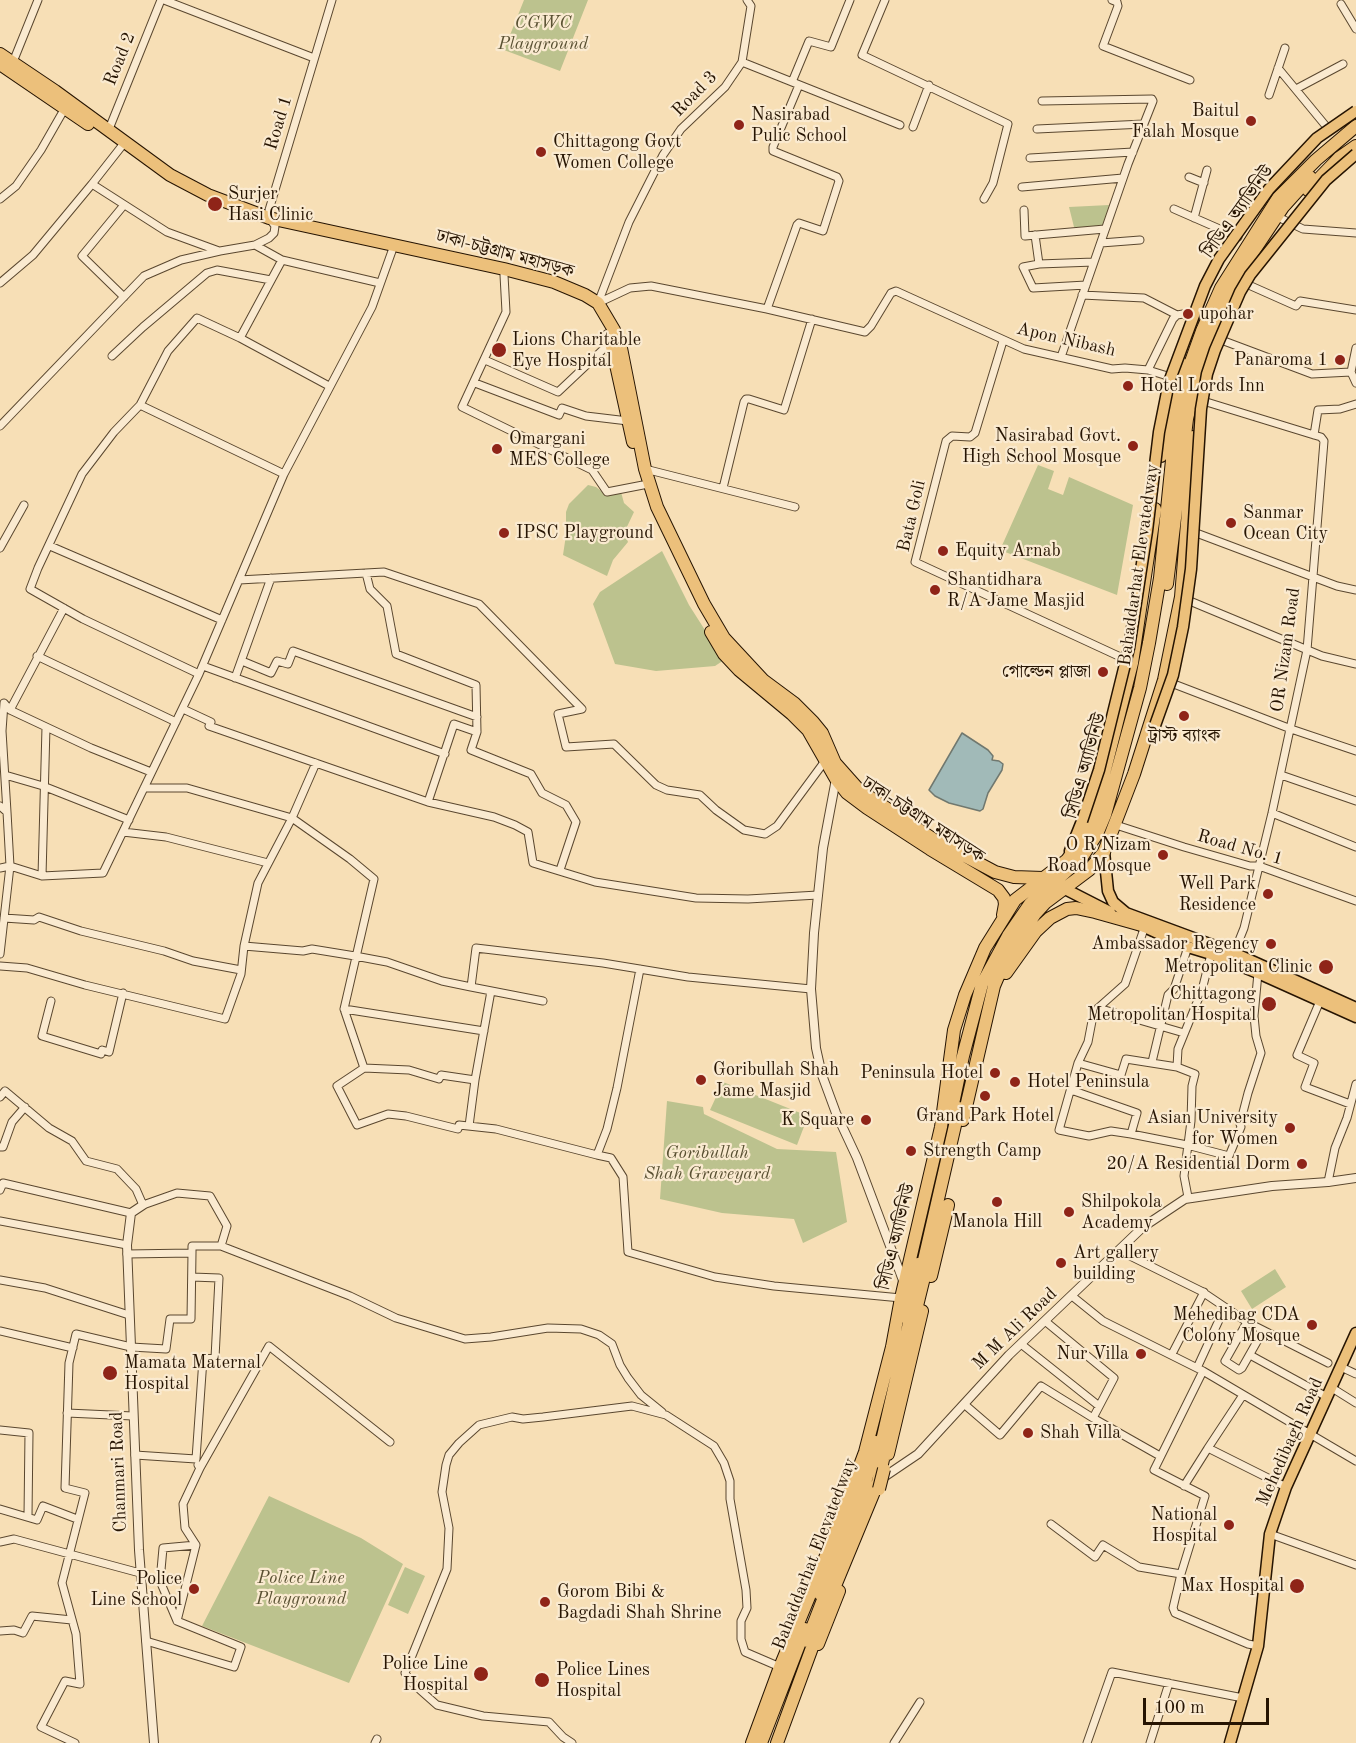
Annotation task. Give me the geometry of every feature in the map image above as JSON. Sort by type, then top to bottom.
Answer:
[{"type":"highway","name":"ঢাকা-চট্টগ্রাম মহাসড়ক","points":[[0,54],[109,129],[123,145]]},
{"type":"highway","name":"ঢাকা-চট্টগ্রাম মহাসড়ক","points":[[0,64],[123,145],[160,175],[192,193],[272,222],[504,275],[549,288],[582,302],[596,313],[611,342],[628,421],[642,470],[668,532],[704,604],[724,638],[763,680],[800,708],[813,722],[822,733],[835,763],[859,790],[913,826],[994,872],[1014,877],[1043,878]]},
{"type":"highway","name":"সিডিএ অ্যাভিনিউ","points":[[752,1743],[865,1452],[892,1347],[904,1283],[941,1127],[954,1030],[964,995],[985,948],[1015,900],[1067,860],[1081,841],[1094,813],[1132,663],[1151,544],[1162,451],[1176,378],[1197,311],[1223,258],[1273,188],[1331,132],[1356,112]]},
{"type":"highway","name":"Bahaddarhat Elevatedway","points":[[761,1743],[864,1486],[934,1196],[963,1056],[982,984],[1008,936],[1030,904],[1082,857],[1097,834],[1105,814],[1149,643],[1160,578],[1177,411],[1188,370],[1221,288],[1278,198],[1316,160],[1356,126]]},
{"type":"highway","name":"Bahaddarhat Elevatedway","points":[[769,1743],[818,1612],[870,1493],[988,988],[1010,941],[1032,910],[1089,861],[1111,818],[1156,651],[1174,538],[1187,419],[1207,339],[1226,298],[1282,207],[1319,167],[1356,136]]},
{"type":"highway","name":"সিডিএ অ্যাভিনিউ","points":[[879,1485],[922,1284],[950,1178],[994,986],[1006,958],[1028,923],[1045,903],[1089,870],[1104,852],[1116,825],[1164,680],[1181,597],[1197,399],[1214,337],[1239,281],[1275,226],[1339,158],[1356,146]]},
{"type":"highway","name":"ঢাকা-চট্টগ্রাম মহাসড়ক","points":[[272,222],[504,269],[563,286],[598,303],[614,330],[621,348],[643,485],[652,513],[679,571],[724,654],[748,680],[792,714],[808,730],[836,779],[847,793],[867,808],[998,890],[1005,904],[1000,924]]},
{"type":"highway","points":[[994,986],[1006,974],[1030,938],[1050,918],[1060,912],[1076,908],[1145,926]]},
{"type":"highway","points":[[778,1743],[885,1469],[948,1204]]},
{"type":"main road","points":[[1067,860],[1100,770],[1129,648],[1159,432],[1169,382],[1205,286],[1219,259],[1269,189],[1317,138],[1356,112]]},
{"type":"main road","points":[[1135,770],[1145,754],[1173,675],[1184,627],[1192,558],[1201,409],[1207,374],[1215,350],[1240,292],[1250,275],[1326,180],[1356,154]]},
{"type":"main road","points":[[1104,852],[1108,891],[1113,902],[1126,913],[1234,953],[1356,1008]]},
{"type":"main road","points":[[1065,889],[1084,900],[1188,947],[1258,973],[1356,1017]]},
{"type":"main road","name":"Mehedibagh Road","points":[[1230,1743],[1258,1647],[1270,1534],[1286,1487],[1356,1333]]},
{"type":"street","points":[[13,62],[38,0]]},
{"type":"street","points":[[162,0],[314,58]]},
{"type":"street","name":"Road 2","points":[[109,129],[162,0]]},
{"type":"street","name":"Road 1","points":[[272,222],[269,210],[332,0]]},
{"type":"street","name":"Road 3","points":[[598,303],[629,222],[663,155],[681,129],[725,87],[742,63],[751,6],[747,0]]},
{"type":"street","points":[[767,309],[797,225],[799,223],[823,231],[840,182],[837,177],[773,151],[773,147],[809,41],[831,47],[850,0]]},
{"type":"street","points":[[885,0],[862,55],[1008,124],[993,183],[984,199]]},
{"type":"street","points":[[1112,0],[1117,2],[1118,6],[1103,44],[1105,48],[1190,80]]},
{"type":"street","points":[[1341,4],[1356,28]]},
{"type":"street","points":[[1269,95],[1285,48]]},
{"type":"street","points":[[742,63],[900,125]]},
{"type":"street","points":[[1296,89],[1343,64]]},
{"type":"street","points":[[1278,68],[1331,132]]},
{"type":"street","points":[[913,127],[929,85]]},
{"type":"street","points":[[1042,101],[1152,99],[1153,102],[1123,178],[1061,357]]},
{"type":"street","points":[[0,199],[16,186],[31,165],[65,108]]},
{"type":"street","points":[[1037,129],[1144,124]]},
{"type":"street","points":[[0,283],[33,255],[123,145]]},
{"type":"street","points":[[1030,158],[1133,152]]},
{"type":"street","points":[[1194,218],[1208,170]]},
{"type":"street","points":[[1189,177],[1204,183]]},
{"type":"street","points":[[1022,187],[1123,178]]},
{"type":"street","points":[[92,184],[167,232],[220,251]]},
{"type":"street","points":[[124,206],[82,256],[124,297]]},
{"type":"street","points":[[1174,209],[1238,237]]},
{"type":"street","points":[[1024,210],[1024,234],[1105,229]]},
{"type":"street","points":[[1282,219],[1303,229],[1356,233]]},
{"type":"street","points":[[0,426],[144,276],[182,260],[255,245],[274,233],[272,222]]},
{"type":"street","points":[[1035,235],[1039,264]]},
{"type":"street","points":[[1101,243],[1140,240]]},
{"type":"street","points":[[255,245],[282,260],[380,283]]},
{"type":"street","points":[[0,868],[10,866],[42,876],[103,873],[199,674],[284,474],[372,307],[392,251]]},
{"type":"street","points":[[240,338],[282,260]]},
{"type":"street","points":[[1086,285],[1033,288],[1023,267],[1039,264],[1094,262]]},
{"type":"street","points":[[112,356],[207,273],[217,270],[271,280]]},
{"type":"street","points":[[504,275],[506,312],[462,407],[592,470],[607,492],[643,485]]},
{"type":"street","points":[[1239,281],[1296,306],[1300,301],[1356,310]]},
{"type":"street","points":[[598,303],[630,288],[651,286],[812,319],[784,410],[749,399],[744,402],[723,488]]},
{"type":"street","name":"Apon Nibash","points":[[812,319],[867,331],[891,293],[896,291],[1024,349],[1112,369],[1148,370],[1176,378]]},
{"type":"street","points":[[1082,295],[1144,298],[1177,315],[1183,314],[1195,320]]},
{"type":"street","points":[[1148,370],[1166,332],[1177,315]]},
{"type":"street","points":[[199,674],[30,589],[82,474],[114,432],[140,405],[168,351],[197,318],[240,338],[329,386]]},
{"type":"street","points":[[1214,337],[1312,374],[1351,372]]},
{"type":"street","name":"Bata Goli","points":[[1004,341],[973,436],[952,436],[946,441],[915,562],[1132,663]]},
{"type":"street","points":[[485,360],[558,392],[611,342]]},
{"type":"street","points":[[1356,348],[1351,372],[1356,383]]},
{"type":"street","points":[[475,383],[559,415],[562,408],[586,416],[628,421]]},
{"type":"street","points":[[1197,399],[1317,436],[1318,410],[1341,409],[1356,404]]},
{"type":"street","points":[[140,405],[284,474]]},
{"type":"street","name":"OR Nizam Road","points":[[1234,953],[1244,928],[1272,813],[1307,650],[1324,441],[1317,436]]},
{"type":"street","points":[[642,470],[795,507]]},
{"type":"street","points":[[0,548],[24,505]]},
{"type":"street","points":[[1188,530],[1314,577],[1356,590]]},
{"type":"street","points":[[50,546],[222,620]]},
{"type":"street","points":[[366,573],[370,589],[387,606],[396,654],[476,685],[477,732],[471,750],[531,774],[542,793],[566,805],[576,822],[560,870]]},
{"type":"street","points":[[239,580],[387,573],[478,604],[582,709],[558,714],[566,747],[614,744],[657,785],[667,790],[700,795],[744,830],[765,834],[777,826],[825,761]]},
{"type":"street","points":[[235,678],[271,578]]},
{"type":"street","points":[[1181,597],[1322,656],[1356,664]]},
{"type":"street","points":[[9,710],[64,608]]},
{"type":"street","points":[[242,661],[271,673],[277,661],[288,664],[293,651],[477,717]]},
{"type":"street","points":[[37,656],[176,722]]},
{"type":"street","points":[[202,666],[445,754]]},
{"type":"street","points":[[1164,680],[1291,729],[1356,751]]},
{"type":"street","points":[[2,700],[9,710],[92,748],[152,772]]},
{"type":"street","points":[[0,954],[10,866],[1,731],[2,700]]},
{"type":"street","points":[[183,709],[211,722],[209,726],[428,802],[494,817],[521,828],[528,832],[533,863],[595,882],[696,898],[748,899],[818,895]]},
{"type":"street","points":[[428,802],[454,724],[477,732]]},
{"type":"street","points":[[42,876],[46,727]]},
{"type":"street","points":[[0,966],[27,968],[85,985],[225,1019],[241,970],[258,883],[292,818],[316,763]]},
{"type":"street","points":[[5,775],[43,786],[129,820]]},
{"type":"street","points":[[1281,775],[1356,801]]},
{"type":"street","points":[[836,779],[823,848],[818,895],[812,989],[815,1041],[822,1075],[904,1283]]},
{"type":"street","points":[[144,788],[187,788],[292,818],[374,879],[344,1009],[364,1068]]},
{"type":"street","points":[[0,806],[7,812]]},
{"type":"street","points":[[1272,813],[1356,847]]},
{"type":"street","name":"Road No. 1","points":[[1116,825],[1250,866],[1259,866],[1356,901]]},
{"type":"street","points":[[123,832],[166,837],[268,863]]},
{"type":"street","points":[[4,918],[34,920],[39,917],[81,931],[165,951],[193,961],[241,970]]},
{"type":"street","points":[[1145,926],[1125,984],[1098,1008],[1092,1021],[1088,1042],[1078,1063],[1059,1130],[1089,1136],[1111,1131],[1131,1134],[1229,1156],[1241,1127],[1248,1093],[1261,1053],[1254,1016],[1258,973]]},
{"type":"street","points":[[244,946],[303,951],[312,949],[355,956],[387,962],[442,981],[543,1001]]},
{"type":"street","points":[[1152,1062],[1168,995],[1174,989],[1188,947]]},
{"type":"street","points":[[471,987],[476,948],[603,963],[688,977],[812,989]]},
{"type":"street","points":[[1177,1067],[1178,1049],[1202,990],[1211,954]]},
{"type":"street","points":[[597,1155],[607,1129],[617,1088],[640,969]]},
{"type":"street","points":[[469,1126],[491,991]]},
{"type":"street","points":[[51,1001],[42,1036],[101,1054],[102,1050],[109,1052],[123,993]]},
{"type":"street","points":[[1320,1001],[1297,1055],[1314,1064],[1305,1087],[1350,1104]]},
{"type":"street","points":[[1098,1008],[1184,1033]]},
{"type":"street","points":[[344,1009],[484,1031]]},
{"type":"street","points":[[1078,1063],[1121,1075],[1126,1059],[1177,1067],[1195,1074],[1184,1176],[1188,1197]]},
{"type":"street","points":[[475,1080],[441,1075],[439,1079],[409,1070],[364,1068],[337,1086],[357,1125],[388,1114],[406,1116],[458,1129],[459,1125],[504,1131],[611,1158],[623,1177],[628,1252],[715,1277],[774,1286],[901,1298]]},
{"type":"street","points":[[1328,1182],[1335,1148],[1347,1118],[1356,1084]]},
{"type":"street","points":[[1071,1090],[1137,1113],[1131,1134]]},
{"type":"street","points":[[0,1097],[5,1091],[49,1128],[72,1141],[86,1161],[117,1168],[136,1189],[143,1205]]},
{"type":"street","points":[[0,1147],[3,1147],[12,1122],[25,1107]]},
{"type":"street","name":"M M Ali Road","points":[[879,1485],[918,1454],[1021,1344],[1143,1227],[1188,1197],[1356,1178]]},
{"type":"street","points":[[0,1190],[3,1183],[131,1213],[143,1205],[177,1193],[210,1197],[227,1226],[221,1246]]},
{"type":"street","name":"Chanmari Road","points":[[131,1213],[127,1250],[133,1416],[140,1573],[154,1743]]},
{"type":"street","points":[[0,1221],[127,1250],[192,1253]]},
{"type":"street","points":[[75,1743],[41,1726],[65,1682],[80,1684],[76,1634],[62,1583],[85,1493],[65,1488],[69,1363],[76,1334],[131,1347],[166,1349],[170,1319],[191,1319],[192,1246],[221,1246],[350,1296],[396,1318],[465,1339],[548,1328],[581,1329],[599,1335],[612,1344],[620,1365],[641,1395],[666,1415],[714,1446],[724,1463],[730,1481],[730,1499],[746,1590],[747,1608],[741,1621],[741,1639],[745,1652],[780,1667]]},
{"type":"street","points":[[1120,1251],[1204,1292],[1247,1322],[1328,1362]]},
{"type":"street","points":[[192,1277],[219,1278],[215,1358],[202,1359],[196,1459],[200,1468]]},
{"type":"street","points":[[0,1280],[45,1288],[129,1316]]},
{"type":"street","points":[[1172,1354],[1204,1292]]},
{"type":"street","points":[[1072,1296],[1103,1321],[1200,1369],[1356,1461]]},
{"type":"street","points":[[1225,1307],[1200,1369],[1154,1470],[1205,1496],[1181,1574],[1173,1611],[1258,1647]]},
{"type":"street","points":[[1045,1321],[1113,1375],[1114,1378],[1093,1418]]},
{"type":"street","points":[[1247,1322],[1225,1361],[1241,1370],[1263,1330]]},
{"type":"street","points":[[0,1331],[73,1347]]},
{"type":"street","points":[[1021,1344],[1099,1406]]},
{"type":"street","points":[[177,1621],[196,1545],[185,1528],[183,1504],[200,1468],[269,1346],[390,1442]]},
{"type":"street","points":[[1250,1355],[1356,1403]]},
{"type":"street","points":[[1341,1367],[1356,1374]]},
{"type":"street","points":[[964,1404],[1000,1435],[1041,1386],[1160,1456]]},
{"type":"street","points":[[1184,1486],[1243,1395]]},
{"type":"street","points":[[572,1743],[549,1722],[483,1716],[437,1705],[411,1682],[405,1673],[447,1569],[449,1528],[442,1492],[446,1465],[459,1443],[479,1425],[512,1417],[543,1417],[632,1406],[666,1415]]},
{"type":"street","points":[[67,1413],[133,1416]]},
{"type":"street","points":[[0,1430],[29,1433],[28,1516]]},
{"type":"street","points":[[1208,1448],[1286,1487]]},
{"type":"street","points":[[135,1455],[196,1459]]},
{"type":"street","points":[[0,1509],[37,1520],[43,1506],[77,1520]]},
{"type":"street","points":[[1051,1524],[1095,1557],[1103,1545],[1139,1567],[1181,1574]]},
{"type":"street","points":[[1270,1534],[1356,1565]]},
{"type":"street","points":[[0,1542],[14,1539],[140,1573]]},
{"type":"street","points":[[146,1641],[234,1667],[241,1647],[177,1621],[160,1581],[163,1548],[196,1545]]},
{"type":"street","points":[[0,1631],[23,1632],[32,1616],[72,1620]]},
{"type":"street","points":[[1087,1743],[1112,1672],[1243,1698]]},
{"type":"street","points":[[1150,1743],[1169,1683]]},
{"type":"street","points":[[894,1743],[920,1702]]},
{"type":"green space","name":"CGWC Playground","points":[[524,0],[588,0],[560,71],[504,50]]},
{"type":"green space","points":[[1109,205],[1103,227],[1074,227],[1069,207]]},
{"type":"green space","points":[[1038,465],[1054,471],[1048,489],[1063,495],[1069,477],[1133,505],[1117,595],[1000,550]]},
{"type":"green space","points":[[588,485],[596,487],[608,496],[621,492],[624,503],[634,512],[624,533],[628,542],[613,560],[607,576],[563,555],[566,512],[569,504]]},
{"type":"green space","points":[[662,551],[689,605],[724,660],[715,666],[656,671],[615,664],[593,604],[600,592]]},
{"type":"green space","points":[[723,1082],[808,1116],[797,1145],[710,1110]]},
{"type":"green space","name":"Goribullah Shah Graveyard","points":[[667,1101],[703,1107],[704,1114],[777,1149],[836,1152],[847,1222],[803,1243],[794,1219],[722,1213],[660,1199]]},
{"type":"green space","points":[[1275,1269],[1286,1287],[1252,1309],[1241,1291]]},
{"type":"green space","name":"Police Line Playground","points":[[269,1496],[361,1538],[403,1564],[349,1683],[202,1626]]},
{"type":"green space","points":[[405,1567],[425,1576],[408,1614],[388,1605]]},
{"type":"water","points":[[962,733],[988,750],[993,756],[992,760],[1003,764],[1002,770],[988,793],[983,809],[980,811],[949,803],[929,790]]},
{"type":"place","name":"Baitul Falah Mosque","points":[[1251,121]]},
{"type":"place","name":"Nasirabad Pulic School","points":[[739,125]]},
{"type":"place","name":"Chittagong Govt Women College","points":[[541,152]]},
{"type":"place","name":"Surjer Hasi Clinic","points":[[215,204]]},
{"type":"place","name":"upohar","points":[[1188,314]]},
{"type":"place","name":"Lions Charitable Eye Hospital","points":[[499,350]]},
{"type":"place","name":"Panaroma 1","points":[[1340,360]]},
{"type":"place","name":"Hotel Lords Inn","points":[[1128,386]]},
{"type":"place","name":"Nasirabad Govt. High School Mosque","points":[[1133,446]]},
{"type":"place","name":"Omargani MES College","points":[[497,449]]},
{"type":"place","name":"Sanmar Ocean City","points":[[1231,523]]},
{"type":"place","name":"IPSC Playground","points":[[504,533]]},
{"type":"place","name":"Equity Arnab","points":[[943,551]]},
{"type":"place","name":"Shantidhara R/A Jame Masjid","points":[[935,590]]},
{"type":"place","name":"গোল্ডেন প্লাজা","points":[[1103,672]]},
{"type":"place","name":"ট্রাস্ট ব্যাংক","points":[[1184,716]]},
{"type":"place","name":"O R Nizam Road Mosque","points":[[1163,855]]},
{"type":"place","name":"Well Park Residence","points":[[1268,894]]},
{"type":"place","name":"Ambassador Regency","points":[[1271,944]]},
{"type":"place","name":"Metropolitan Clinic","points":[[1326,967]]},
{"type":"place","name":"Chittagong Metropolitan Hospital","points":[[1269,1004]]},
{"type":"place","name":"Peninsula Hotel","points":[[995,1073]]},
{"type":"place","name":"Goribullah Shah Jame Masjid","points":[[701,1080]]},
{"type":"place","name":"Hotel Peninsula","points":[[1015,1082]]},
{"type":"place","name":"Grand Park Hotel","points":[[985,1096]]},
{"type":"place","name":"K Square","points":[[866,1120]]},
{"type":"place","name":"Asian University for Women","points":[[1290,1128]]},
{"type":"place","name":"Strength Camp","points":[[911,1151]]},
{"type":"place","name":"20/A Residential Dorm","points":[[1302,1164]]},
{"type":"place","name":"Manola Hill","points":[[997,1202]]},
{"type":"place","name":"Shilpokola Academy","points":[[1069,1212]]},
{"type":"place","name":"Art gallery building","points":[[1061,1263]]},
{"type":"place","name":"Mehedibag CDA Colony Mosque","points":[[1312,1325]]},
{"type":"place","name":"Nur Villa","points":[[1141,1354]]},
{"type":"place","name":"Mamata Maternal Hospital","points":[[110,1373]]},
{"type":"place","name":"Shah Villa","points":[[1028,1433]]},
{"type":"place","name":"National Hospital","points":[[1229,1525]]},
{"type":"place","name":"Max Hospital","points":[[1297,1586]]},
{"type":"place","name":"Police Line School","points":[[194,1589]]},
{"type":"place","name":"Gorom Bibi & Bagdadi Shah Shrine","points":[[545,1602]]},
{"type":"place","name":"Police Line Hospital","points":[[481,1674]]},
{"type":"place","name":"Police Lines Hospital","points":[[542,1680]]}]
